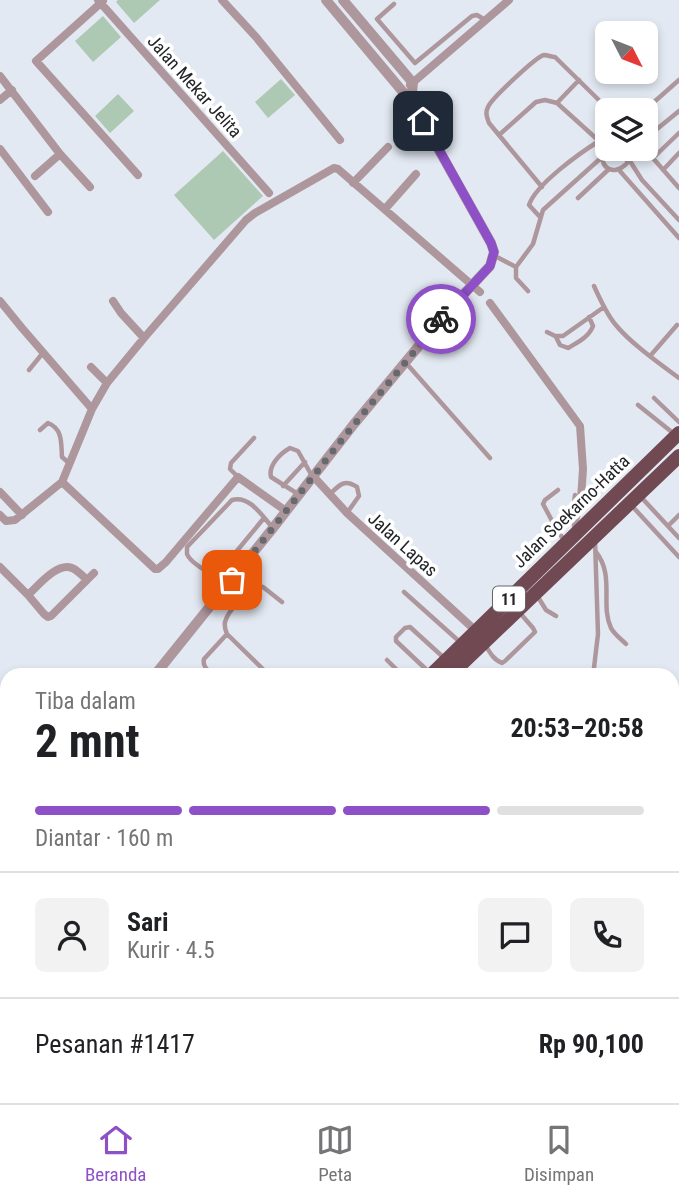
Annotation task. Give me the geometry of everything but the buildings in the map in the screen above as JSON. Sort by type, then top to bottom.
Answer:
[{"type":"highway","name":"Jalan Soekarno-Hatta","points":[[455,668],[577,528],[600,510],[678,430]]},
{"type":"highway","name":"Jalan Soekarno-Hatta","points":[[454,668],[462,644],[480,637],[517,610],[580,550],[594,543],[634,499],[677,460]]},
{"type":"street","points":[[222,0],[256,37],[340,140]]},
{"type":"street","points":[[160,668],[405,362],[476,288],[494,256],[491,243],[407,96],[326,0]]},
{"type":"street","points":[[343,0],[413,83]]},
{"type":"street","points":[[407,96],[413,83],[509,0]]},
{"type":"street","points":[[101,1],[36,61],[138,175]]},
{"type":"street","name":"Jalan Mekar Jelita","points":[[101,1],[269,193]]},
{"type":"street","points":[[0,76],[60,154],[90,187]]},
{"type":"street","points":[[0,100],[12,90]]},
{"type":"street","points":[[353,183],[388,147]]},
{"type":"street","points":[[0,149],[48,212]]},
{"type":"street","points":[[35,176],[60,154]]},
{"type":"street","points":[[0,515],[10,521],[22,515],[62,482],[92,409],[107,383],[239,228],[255,213],[334,168],[476,288]]},
{"type":"street","points":[[385,209],[416,174]]},
{"type":"street","points":[[0,301],[92,409]]},
{"type":"street","points":[[113,301],[144,338]]},
{"type":"street","points":[[490,303],[580,426],[582,479],[577,528]]},
{"type":"street","points":[[91,367],[107,383]]},
{"type":"street","name":"Jalan Lapas","points":[[313,476],[346,513],[480,637]]},
{"type":"street","points":[[62,482],[152,568],[158,569],[239,477],[286,511]]},
{"type":"street","points":[[0,492],[22,515]]},
{"type":"street","points":[[28,595],[60,568],[68,566],[86,579]]},
{"type":"street","points":[[0,567],[45,616],[51,616],[94,573]]},
{"type":"lane","points":[[394,4],[377,19],[415,63],[472,16],[477,15],[486,21]]},
{"type":"lane","points":[[382,47],[393,38]]},
{"type":"lane","points":[[542,187],[489,123],[486,114],[488,106],[535,59],[544,55],[555,57],[597,98]]},
{"type":"lane","points":[[557,103],[579,79]]},
{"type":"lane","points":[[658,99],[679,80]]},
{"type":"lane","points":[[499,135],[536,102],[545,100],[557,103],[595,137]]},
{"type":"lane","points":[[658,128],[679,111]]},
{"type":"lane","points":[[658,153],[679,133]]},
{"type":"lane","points":[[540,217],[529,205],[533,197],[580,153],[595,144]]},
{"type":"lane","points":[[663,170],[679,153]]},
{"type":"lane","points":[[528,291],[516,278],[516,267],[533,243],[545,206],[597,161]]},
{"type":"lane","points":[[603,161],[610,169],[619,170],[679,238]]},
{"type":"lane","points":[[619,170],[626,161]]},
{"type":"lane","points":[[631,161],[642,180],[679,220]]},
{"type":"lane","points":[[656,161],[679,188]]},
{"type":"lane","points":[[578,198],[610,169]]},
{"type":"lane","points":[[494,256],[516,267]]},
{"type":"lane","points":[[594,286],[604,307],[621,330],[679,378]]},
{"type":"lane","points":[[547,332],[559,337],[604,307]]},
{"type":"lane","points":[[555,336],[560,345],[568,348],[588,335],[593,326],[589,317]]},
{"type":"lane","points":[[651,355],[677,325]]},
{"type":"lane","points":[[29,370],[43,353]]},
{"type":"lane","points":[[405,362],[490,458]]},
{"type":"lane","points":[[654,398],[678,430]]},
{"type":"lane","points":[[638,405],[678,430]]},
{"type":"lane","points":[[40,430],[48,423],[55,426],[61,437],[62,457],[70,464]]},
{"type":"lane","points":[[239,477],[230,469],[230,463],[254,438]]},
{"type":"lane","points":[[298,495],[271,477],[271,466],[290,448],[298,451],[313,476]]},
{"type":"lane","points":[[283,486],[305,462]]},
{"type":"lane","points":[[329,495],[344,483],[349,482],[357,487],[359,496],[346,513]]},
{"type":"lane","points":[[558,490],[543,503],[558,532],[577,528],[573,511],[575,495]]},
{"type":"lane","points":[[634,499],[679,538]]},
{"type":"lane","points":[[634,499],[679,556]]},
{"type":"lane","points":[[264,518],[221,572],[214,575],[188,556],[187,547],[232,500],[246,500],[264,518],[274,528]]},
{"type":"lane","points":[[668,526],[679,514]]},
{"type":"lane","points":[[594,543],[605,566],[608,619],[612,629],[626,644]]},
{"type":"lane","points":[[594,543],[598,634],[594,668]]},
{"type":"lane","points":[[221,572],[232,580]]},
{"type":"lane","points":[[261,668],[227,634],[224,626],[226,619],[242,598],[257,586],[263,587],[282,602]]},
{"type":"lane","points":[[404,592],[462,644]]},
{"type":"lane","points":[[535,593],[546,610],[556,616]]},
{"type":"lane","points":[[480,637],[491,655],[499,662],[505,661],[534,632],[517,610]]},
{"type":"lane","points":[[424,668],[396,641],[396,637],[405,628],[410,627],[451,668]]},
{"type":"lane","points":[[205,668],[204,659],[227,634]]},
{"type":"lane","points":[[387,660],[395,668]]},
{"type":"green space","points":[[160,0],[134,23],[116,2]]},
{"type":"green space","points":[[103,16],[121,37],[93,62],[75,41]]},
{"type":"green space","points":[[281,79],[295,95],[268,118],[255,102]]},
{"type":"green space","points":[[118,94],[134,111],[110,133],[95,116]]},
{"type":"green space","points":[[223,151],[263,196],[214,240],[174,195]]},
{"type":"way so far","points":[[232,580],[441,319]]},
{"type":"route","points":[[423,121],[494,252],[490,266],[441,319]]}]
